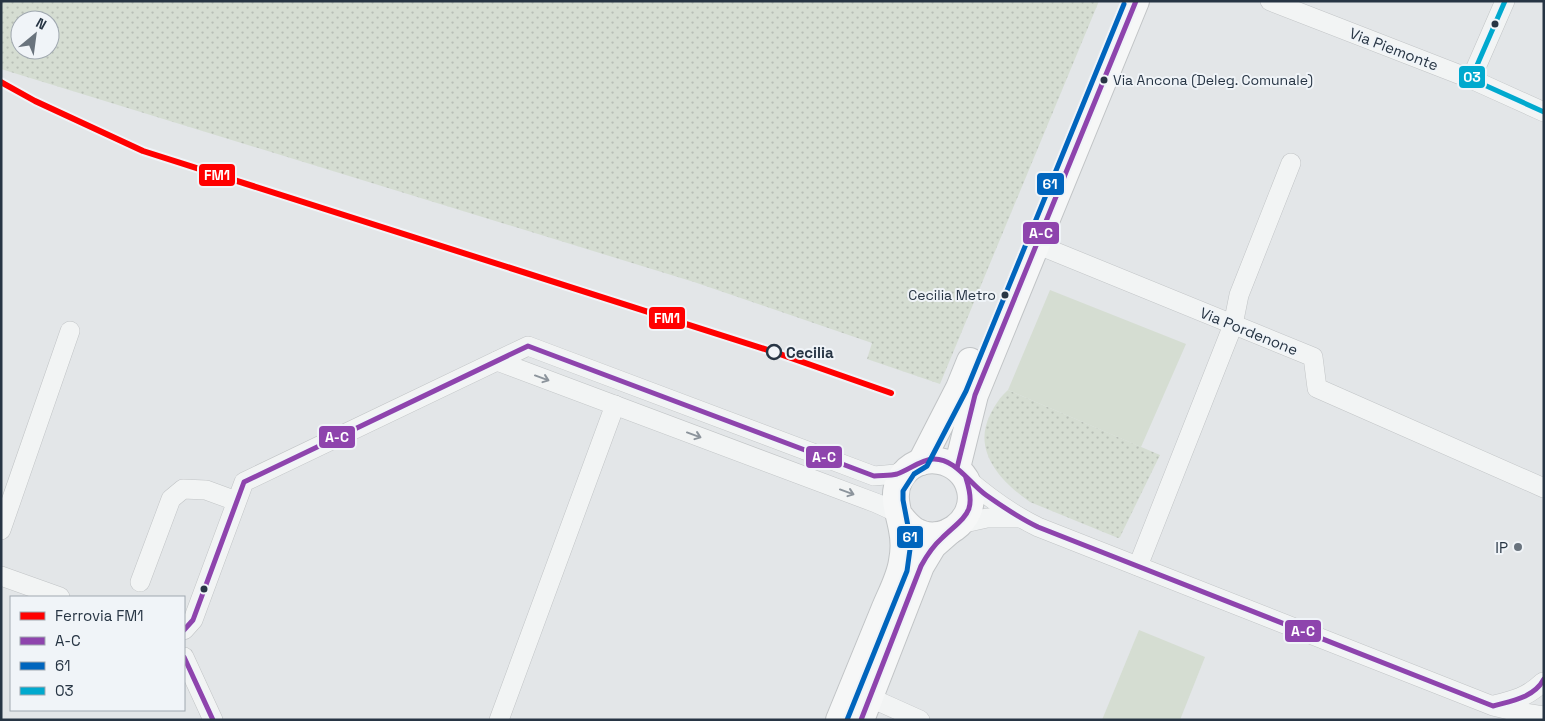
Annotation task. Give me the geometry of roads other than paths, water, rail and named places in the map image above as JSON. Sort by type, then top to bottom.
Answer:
[{"type":"street","points":[[839,720],[900,570],[904,542],[895,501],[896,489],[901,478],[915,465],[959,388],[1117,1]]},
{"type":"street","points":[[920,720],[866,709],[922,566],[933,546],[955,528],[967,515],[971,503],[970,490],[962,473],[975,395],[1136,1]]},
{"type":"street","name":"Via Piemonte","points":[[1270,1],[1471,79],[1544,112]]},
{"type":"street","points":[[1471,79],[1505,1]]},
{"type":"street","points":[[1138,566],[1234,325],[1239,294],[1291,162]]},
{"type":"street","name":"Via Pordenone","points":[[1036,244],[1313,357],[1317,388],[1544,488]]},
{"type":"street","points":[[1,530],[70,331]]},
{"type":"street","points":[[185,629],[192,620],[244,482],[528,346],[874,476],[896,474],[933,459],[946,462],[962,473],[983,493],[1018,518],[1038,527],[1493,706],[1544,716]]},
{"type":"street","points":[[497,361],[876,503],[898,513],[915,531],[926,535],[938,535],[987,518],[1018,518]]},
{"type":"street","points":[[499,720],[615,406]]},
{"type":"street","points":[[140,582],[172,499],[183,490],[206,490],[236,501]]},
{"type":"street","points":[[1,576],[57,596]]},
{"type":"street","points":[[185,659],[213,720]]},
{"type":"street","points":[[1493,706],[1519,699],[1532,692],[1544,682]]},
{"type":"rail line","name":"FM1","points":[[1,82],[35,101],[143,151],[774,352],[891,393]]},
{"type":"place","name":"Via Ancona (Deleg. Comunale)","points":[[1104,80]]},
{"type":"place","name":"Cecilia Metro","points":[[1005,295]]},
{"type":"place","name":"Cecilia","points":[[774,352]]},
{"type":"place","name":"IP","points":[[1518,547]]}]
